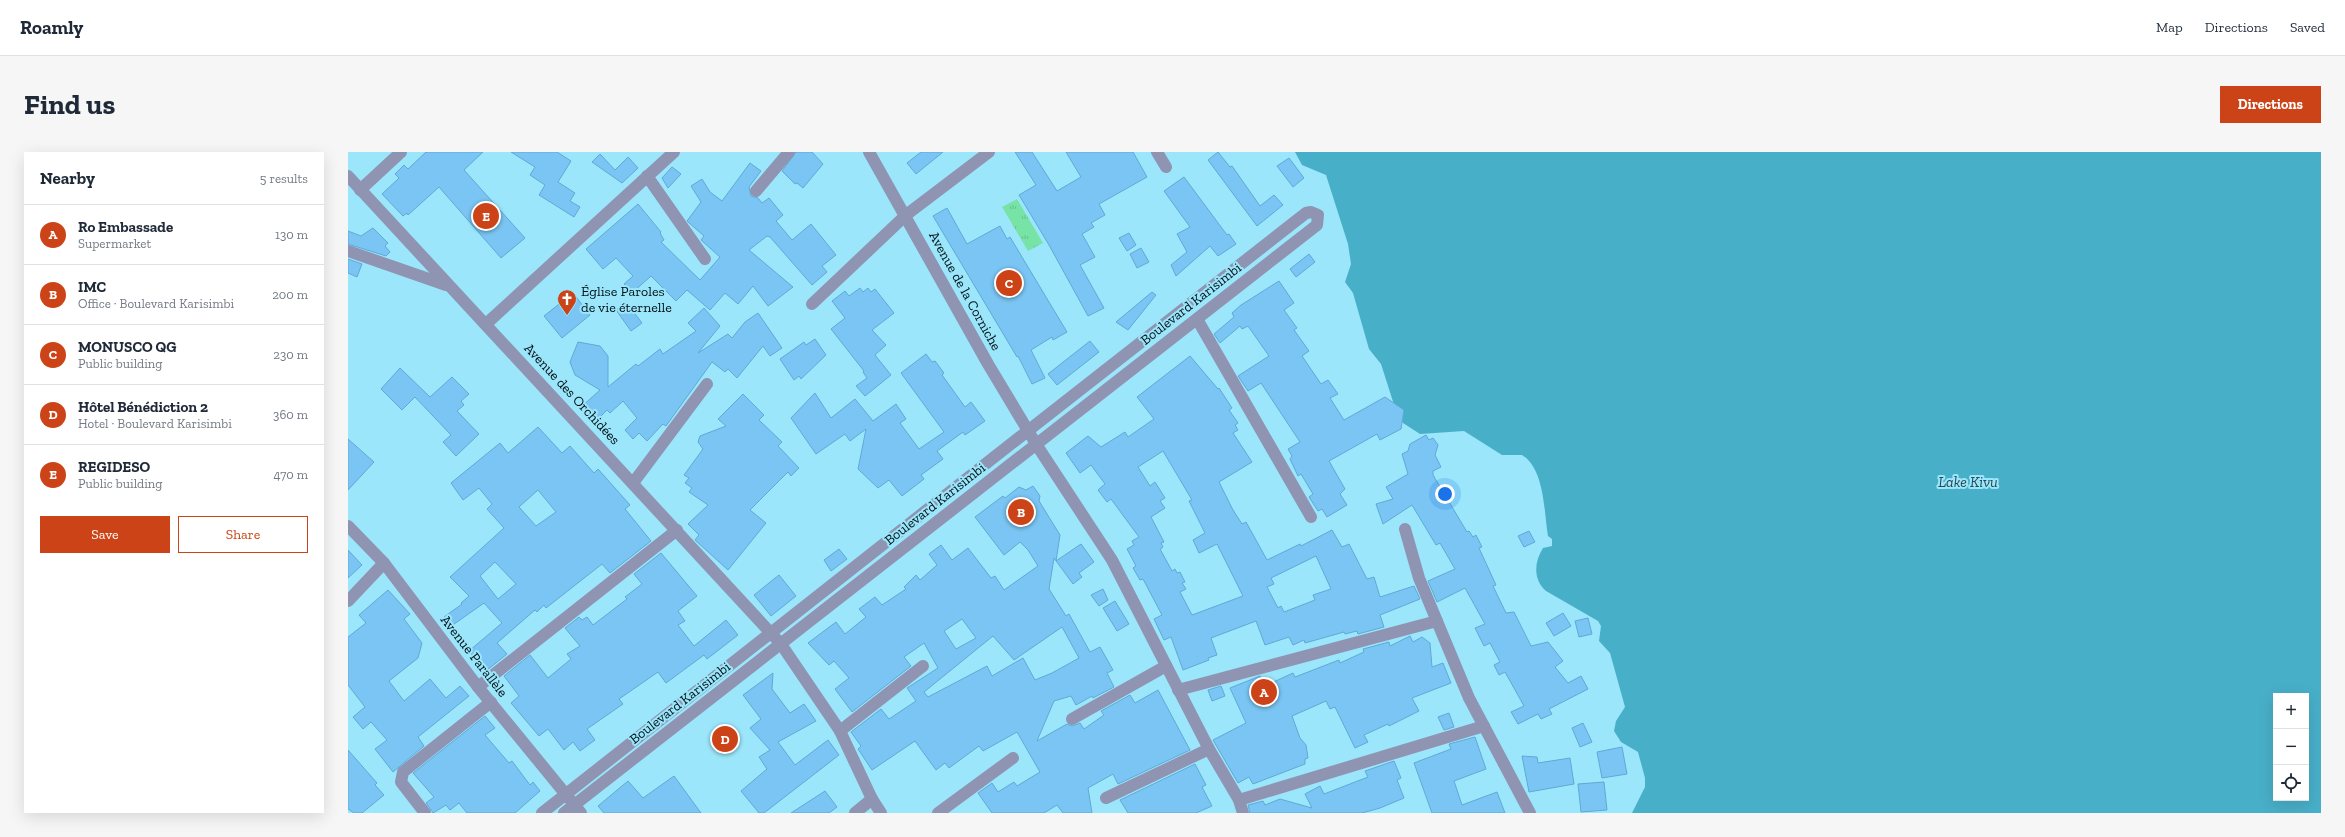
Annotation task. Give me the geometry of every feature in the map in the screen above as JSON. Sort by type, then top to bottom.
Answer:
[{"type":"street","points":[[360,190],[401,152]]},
{"type":"street","points":[[486,324],[674,152]]},
{"type":"street","points":[[756,191],[789,152]]},
{"type":"street","name":"Avenue de la Corniche","points":[[869,152],[906,215],[988,364],[1036,444],[1112,560],[1209,749],[1239,800],[1243,813]]},
{"type":"street","points":[[812,304],[906,215],[989,152]]},
{"type":"street","points":[[1157,152],[1166,168]]},
{"type":"street","name":"Avenue des Orchidées","points":[[348,176],[447,285],[486,324],[781,644],[840,731],[872,799],[881,813]]},
{"type":"street","points":[[647,176],[704,259]]},
{"type":"street","name":"Boulevard Karisimbi","points":[[564,813],[578,809],[781,644],[1317,225],[1318,215],[1311,212],[1306,213],[1027,429]]},
{"type":"street","points":[[348,251],[447,285]]},
{"type":"street","points":[[1197,319],[1311,517]]},
{"type":"street","points":[[633,483],[708,384]]},
{"type":"street","points":[[542,813],[772,634],[1027,429]]},
{"type":"street","name":"Avenue Parallèle","points":[[348,526],[384,563],[478,687],[578,809]]},
{"type":"street","points":[[1405,529],[1419,578],[1469,698],[1530,813]]},
{"type":"street","points":[[478,687],[677,530]]},
{"type":"street","points":[[348,601],[384,563]]},
{"type":"street","points":[[1178,690],[1437,621]]},
{"type":"street","points":[[840,731],[923,666]]},
{"type":"street","points":[[1072,719],[1166,666]]},
{"type":"street","points":[[425,813],[401,782],[403,772],[491,702]]},
{"type":"street","points":[[1239,800],[1484,726]]},
{"type":"street","points":[[1106,798],[1209,749]]},
{"type":"street","points":[[938,813],[1013,758]]},
{"type":"street","points":[[855,813],[872,799]]},
{"type":"green space","points":[[1017,199],[1043,243],[1028,251],[1002,207]]},
{"type":"water","name":"Lake Kivu","points":[[1295,152],[2321,152],[2321,813],[1632,813],[1645,787],[1645,778],[1638,752],[1621,742],[1614,731],[1616,721],[1625,707],[1610,653],[1599,641],[1601,626],[1598,621],[1546,591],[1539,582],[1537,576],[1536,571],[1540,553],[1543,548],[1552,546],[1552,539],[1548,536],[1542,492],[1535,470],[1530,462],[1522,455],[1502,455],[1464,431],[1420,434],[1403,423],[1396,411],[1381,364],[1369,349],[1353,293],[1345,282],[1351,264],[1348,244],[1326,175],[1302,165]]},
{"type":"building","points":[[426,152],[483,152],[464,170],[525,238],[501,258],[439,187],[408,215],[407,213],[403,216],[382,194],[399,178],[395,174],[404,165],[408,169]]},
{"type":"building","points":[[511,152],[557,152],[571,161],[558,182],[575,193],[570,201],[580,207],[574,217],[539,195],[545,185],[530,175],[535,167]]},
{"type":"building","points":[[796,152],[812,152],[823,164],[803,188],[797,183],[795,184],[782,171]]},
{"type":"building","points":[[921,152],[943,152],[916,174],[907,163]]},
{"type":"building","points":[[1015,152],[1032,152],[1057,191],[1081,177],[1066,152],[1133,152],[1147,177],[1099,204],[1105,215],[1091,223],[1094,227],[1082,234],[1095,257],[1080,265],[1104,308],[1088,316],[1049,245],[1019,195],[1036,185]]},
{"type":"building","points":[[1218,152],[1230,167],[1232,166],[1260,206],[1274,195],[1283,205],[1257,226],[1208,160]]},
{"type":"building","points":[[600,154],[615,170],[628,157],[638,168],[622,183],[592,162]]},
{"type":"building","points":[[1289,158],[1304,178],[1293,187],[1277,166]]},
{"type":"building","points":[[750,163],[761,171],[749,187],[751,196],[758,198],[762,203],[769,198],[783,215],[776,221],[792,240],[811,224],[836,255],[822,266],[827,272],[812,285],[770,237],[767,236],[749,250],[793,287],[768,306],[753,286],[738,304],[725,293],[710,310],[687,290],[676,301],[651,276],[632,293],[624,284],[633,276],[616,258],[603,269],[586,249],[638,204],[661,232],[660,233],[664,240],[661,242],[700,280],[720,257],[701,240],[704,236],[687,221],[701,202],[691,186],[702,179],[710,192],[722,201]]},
{"type":"building","points":[[672,167],[681,174],[668,188],[662,178]]},
{"type":"building","points":[[1184,177],[1227,235],[1229,234],[1236,244],[1218,256],[1210,246],[1176,276],[1171,265],[1187,252],[1177,234],[1190,227],[1164,191]]},
{"type":"building","points":[[947,208],[967,244],[1000,226],[1007,239],[1010,237],[1067,332],[1053,340],[1052,337],[1031,350],[1045,378],[1032,384],[1018,356],[1017,357],[933,216]]},
{"type":"building","points":[[373,228],[388,243],[385,246],[390,252],[386,256],[348,244],[348,231],[361,236]]},
{"type":"building","points":[[1129,233],[1136,245],[1127,251],[1119,238]]},
{"type":"building","points":[[1141,248],[1149,262],[1137,268],[1130,254]]},
{"type":"building","points":[[1309,254],[1315,262],[1296,277],[1290,269]]},
{"type":"building","points":[[348,259],[362,264],[357,277],[348,273]]},
{"type":"building","points":[[1279,281],[1294,303],[1284,310],[1297,328],[1294,330],[1309,351],[1302,356],[1321,384],[1328,380],[1338,394],[1330,398],[1344,420],[1385,397],[1404,410],[1401,429],[1380,440],[1377,434],[1329,461],[1345,489],[1340,494],[1347,505],[1327,517],[1322,509],[1318,511],[1309,497],[1313,494],[1301,474],[1298,476],[1290,459],[1292,456],[1288,449],[1300,442],[1261,383],[1248,391],[1238,376],[1269,356],[1248,326],[1242,329],[1240,326],[1220,343],[1214,334],[1234,317],[1232,313],[1241,305]]},
{"type":"building","points":[[860,288],[863,292],[868,288],[871,292],[875,289],[894,313],[872,330],[886,345],[875,355],[891,375],[865,396],[856,386],[867,378],[863,372],[864,371],[831,329],[845,318],[832,301],[845,291],[849,296]]},
{"type":"building","points":[[1152,292],[1156,295],[1128,330],[1116,322]]},
{"type":"building","name":"Église Paroles de vie éternelle","points":[[573,293],[590,315],[562,338],[544,316]]},
{"type":"building","points":[[626,302],[642,323],[631,331],[616,310]]},
{"type":"building","points":[[704,308],[720,326],[698,353],[728,334],[732,338],[745,322],[758,313],[782,348],[770,356],[763,346],[737,378],[728,369],[725,372],[712,362],[666,426],[663,424],[647,441],[639,433],[633,439],[625,430],[637,418],[623,401],[610,413],[607,410],[594,423],[580,408],[600,390],[575,375],[570,362],[578,342],[600,346],[608,356],[608,387],[636,364],[638,366],[660,349],[663,354],[696,331],[688,323]]},
{"type":"building","points":[[815,339],[826,355],[801,379],[799,376],[794,380],[780,359],[804,342],[806,345]]},
{"type":"building","points":[[1090,341],[1099,352],[1057,385],[1048,374]]},
{"type":"building","points":[[926,354],[932,362],[935,361],[944,373],[942,375],[965,407],[971,402],[985,421],[965,435],[963,432],[937,451],[943,459],[921,475],[924,479],[902,496],[889,480],[878,488],[858,469],[866,429],[850,441],[845,434],[816,454],[791,418],[815,393],[831,418],[855,399],[873,421],[896,404],[906,419],[900,423],[919,449],[944,432],[901,373]]},
{"type":"building","points":[[1190,356],[1218,389],[1219,388],[1232,408],[1229,410],[1238,423],[1235,425],[1238,430],[1233,433],[1252,462],[1219,482],[1233,510],[1242,524],[1246,522],[1267,560],[1300,544],[1301,546],[1332,530],[1342,547],[1349,544],[1367,579],[1374,577],[1380,597],[1414,586],[1420,599],[1380,615],[1384,627],[1358,634],[1357,631],[1345,634],[1344,632],[1305,643],[1304,640],[1293,645],[1289,637],[1265,645],[1256,621],[1211,638],[1217,655],[1208,658],[1209,660],[1183,670],[1171,637],[1164,640],[1154,619],[1162,615],[1143,579],[1140,580],[1133,568],[1136,566],[1127,549],[1134,545],[1132,541],[1139,537],[1111,499],[1107,502],[1098,490],[1105,484],[1091,465],[1080,473],[1066,453],[1088,436],[1101,447],[1125,432],[1128,437],[1154,419],[1137,397]],"holes":[[[1163,451],[1192,500],[1189,501],[1205,533],[1193,540],[1199,553],[1217,544],[1243,596],[1192,615],[1180,592],[1186,589],[1182,583],[1185,582],[1180,572],[1177,573],[1175,569],[1172,571],[1160,549],[1163,547],[1161,543],[1164,542],[1151,517],[1165,508],[1160,501],[1165,498],[1155,482],[1150,486],[1138,467]],[[1316,556],[1331,589],[1313,595],[1315,600],[1284,612],[1281,606],[1278,608],[1267,587],[1274,584],[1271,578]]]},
{"type":"building","points":[[400,368],[430,397],[452,377],[469,394],[461,401],[464,405],[457,411],[479,434],[456,456],[443,442],[451,435],[415,397],[402,410],[381,389]]},
{"type":"building","points":[[743,394],[764,415],[759,420],[782,442],[778,446],[799,468],[791,476],[788,472],[750,510],[766,523],[728,570],[695,540],[699,535],[688,524],[708,505],[689,492],[692,488],[685,483],[689,478],[684,475],[703,449],[698,442],[700,436],[726,426],[718,419]]},
{"type":"building","points":[[538,427],[562,453],[570,446],[594,473],[598,469],[630,505],[625,509],[651,541],[610,573],[602,564],[546,608],[544,605],[537,612],[535,610],[497,643],[507,654],[486,671],[469,651],[502,623],[484,603],[450,627],[444,617],[462,604],[461,603],[469,596],[450,577],[504,528],[487,509],[492,504],[479,488],[463,500],[451,483],[500,443],[508,453]],"holes":[[[538,490],[556,512],[536,526],[519,507]],[[495,562],[516,584],[498,599],[480,576]]]},
{"type":"building","points":[[1426,435],[1429,440],[1433,438],[1438,445],[1435,455],[1441,467],[1433,471],[1433,475],[1467,532],[1469,531],[1473,537],[1476,535],[1482,547],[1479,548],[1496,585],[1493,586],[1506,613],[1514,612],[1531,646],[1548,642],[1563,661],[1555,667],[1568,683],[1581,676],[1588,689],[1549,709],[1552,714],[1541,719],[1538,714],[1518,724],[1511,712],[1524,706],[1505,672],[1499,675],[1494,665],[1500,662],[1490,643],[1484,646],[1475,628],[1485,624],[1465,588],[1437,602],[1428,581],[1455,569],[1440,543],[1436,545],[1412,505],[1383,524],[1376,504],[1393,499],[1386,487],[1408,474],[1402,454],[1408,451],[1410,444]]},
{"type":"building","points":[[348,439],[374,462],[348,490]]},
{"type":"building","points":[[1033,486],[1040,496],[1039,501],[1060,535],[1056,561],[1054,558],[1049,589],[1066,616],[1069,614],[1090,652],[1100,647],[1113,670],[1107,673],[1114,687],[1093,698],[1092,696],[1076,705],[1071,696],[1054,701],[1037,741],[1067,724],[1072,726],[1080,723],[1084,729],[1104,715],[1101,711],[1130,695],[1135,703],[1158,690],[1190,750],[1118,784],[1113,774],[1088,788],[1092,813],[1063,813],[1057,805],[1044,813],[992,813],[978,793],[992,783],[998,792],[1014,782],[1017,786],[1040,772],[1017,732],[983,751],[979,746],[949,768],[945,763],[936,770],[915,741],[872,770],[858,749],[861,746],[851,732],[881,709],[889,719],[916,701],[907,688],[938,668],[924,643],[904,657],[911,666],[852,712],[835,689],[849,678],[834,661],[829,665],[808,643],[836,622],[845,634],[866,617],[859,609],[875,597],[882,605],[906,589],[904,587],[916,575],[920,580],[937,565],[929,554],[941,545],[952,560],[968,548],[991,578],[995,576],[1004,590],[1038,566],[1028,550],[1020,542],[1004,555],[975,517],[1003,496],[1005,498],[1019,487],[1026,490]],"holes":[[[962,619],[976,638],[956,649],[944,631]],[[1062,627],[1079,658],[1052,673],[1035,680],[1023,658],[992,676],[987,666],[928,697],[924,692],[993,636],[1014,660]]]},
{"type":"building","points":[[1529,531],[1535,542],[1524,547],[1518,536]]},
{"type":"building","points":[[1081,544],[1094,562],[1079,573],[1082,577],[1073,584],[1056,561]]},
{"type":"building","points":[[839,549],[847,559],[831,571],[824,560]]},
{"type":"building","points":[[348,550],[362,565],[348,578]]},
{"type":"building","points":[[661,553],[697,596],[678,611],[685,621],[678,625],[694,646],[726,620],[738,635],[707,659],[704,655],[666,683],[658,672],[619,699],[623,704],[587,729],[595,740],[580,751],[573,742],[564,750],[548,729],[539,736],[511,703],[519,696],[504,676],[530,655],[548,678],[571,659],[567,654],[580,646],[565,628],[579,617],[582,620],[587,617],[593,625],[627,599],[625,597],[642,584],[634,574]]},
{"type":"building","points":[[779,575],[796,596],[771,616],[754,595]]},
{"type":"building","points":[[1103,589],[1108,600],[1099,606],[1091,595]]},
{"type":"building","points":[[388,590],[410,614],[404,619],[422,643],[418,658],[389,681],[404,701],[430,679],[446,698],[460,686],[469,696],[418,737],[424,746],[393,772],[375,749],[387,740],[371,722],[363,729],[353,717],[365,707],[348,685],[348,637],[366,623],[359,615]]},
{"type":"building","points":[[1115,601],[1129,624],[1117,631],[1103,608]]},
{"type":"building","points":[[1563,613],[1571,626],[1554,636],[1546,623]]},
{"type":"building","points":[[1588,618],[1592,634],[1579,637],[1575,621]]},
{"type":"building","points":[[1410,636],[1413,642],[1422,637],[1430,643],[1432,667],[1443,663],[1451,683],[1412,698],[1419,711],[1389,726],[1388,724],[1364,735],[1368,742],[1355,748],[1335,707],[1330,709],[1326,701],[1292,716],[1300,738],[1306,745],[1308,758],[1305,759],[1305,764],[1253,784],[1249,777],[1238,783],[1213,740],[1246,723],[1230,688],[1260,676],[1265,686],[1293,673],[1295,677],[1339,660],[1340,663],[1364,652],[1363,649],[1389,642],[1390,646]]},
{"type":"building","points":[[773,673],[772,689],[790,713],[804,704],[816,721],[778,742],[795,765],[828,740],[839,755],[764,813],[759,813],[741,791],[767,769],[759,757],[770,750],[750,728],[761,719],[743,695]]},
{"type":"building","points":[[1221,686],[1225,696],[1212,701],[1208,690]]},
{"type":"building","points":[[1449,713],[1454,727],[1444,730],[1438,717]]},
{"type":"building","points":[[485,716],[495,728],[485,735],[509,763],[512,761],[530,785],[533,782],[540,791],[515,813],[467,813],[459,803],[450,810],[446,805],[433,813],[426,803],[434,797],[413,773]]},
{"type":"building","points":[[1583,723],[1592,742],[1580,747],[1572,728]]},
{"type":"building","points":[[1475,737],[1486,769],[1454,781],[1462,805],[1497,792],[1505,813],[1432,813],[1414,763],[1451,749],[1449,744]]},
{"type":"building","points":[[1622,747],[1627,774],[1602,778],[1597,752]]},
{"type":"building","points":[[348,750],[377,783],[375,785],[384,795],[362,813],[354,813],[348,809]]},
{"type":"building","points":[[1522,756],[1537,757],[1538,763],[1570,758],[1574,784],[1529,792]]},
{"type":"building","points":[[1394,761],[1401,778],[1397,780],[1404,798],[1380,808],[1362,813],[1250,813],[1248,805],[1263,801],[1265,805],[1280,799],[1312,808],[1305,794],[1320,786],[1324,794],[1368,777],[1365,771]]},
{"type":"building","points":[[1195,764],[1206,785],[1202,787],[1212,806],[1196,813],[1128,813],[1120,800]]},
{"type":"building","points":[[674,776],[701,813],[604,813],[598,806],[628,781],[643,798]]},
{"type":"building","points":[[1604,782],[1607,810],[1581,812],[1578,784]]},
{"type":"building","points":[[825,791],[837,807],[829,813],[791,813]]},
{"type":"place","name":"REGIDESO","points":[[486,216]]},
{"type":"place","name":"MONUSCO QG","points":[[1009,283]]},
{"type":"place","name":"Église Paroles de vie éternelle","points":[[567,316]]},
{"type":"place","name":"IMC","points":[[1021,512]]},
{"type":"place","name":"Ro Embassade","points":[[1264,692]]},
{"type":"place","name":"Hôtel Bénédiction 2","points":[[725,739]]}]
